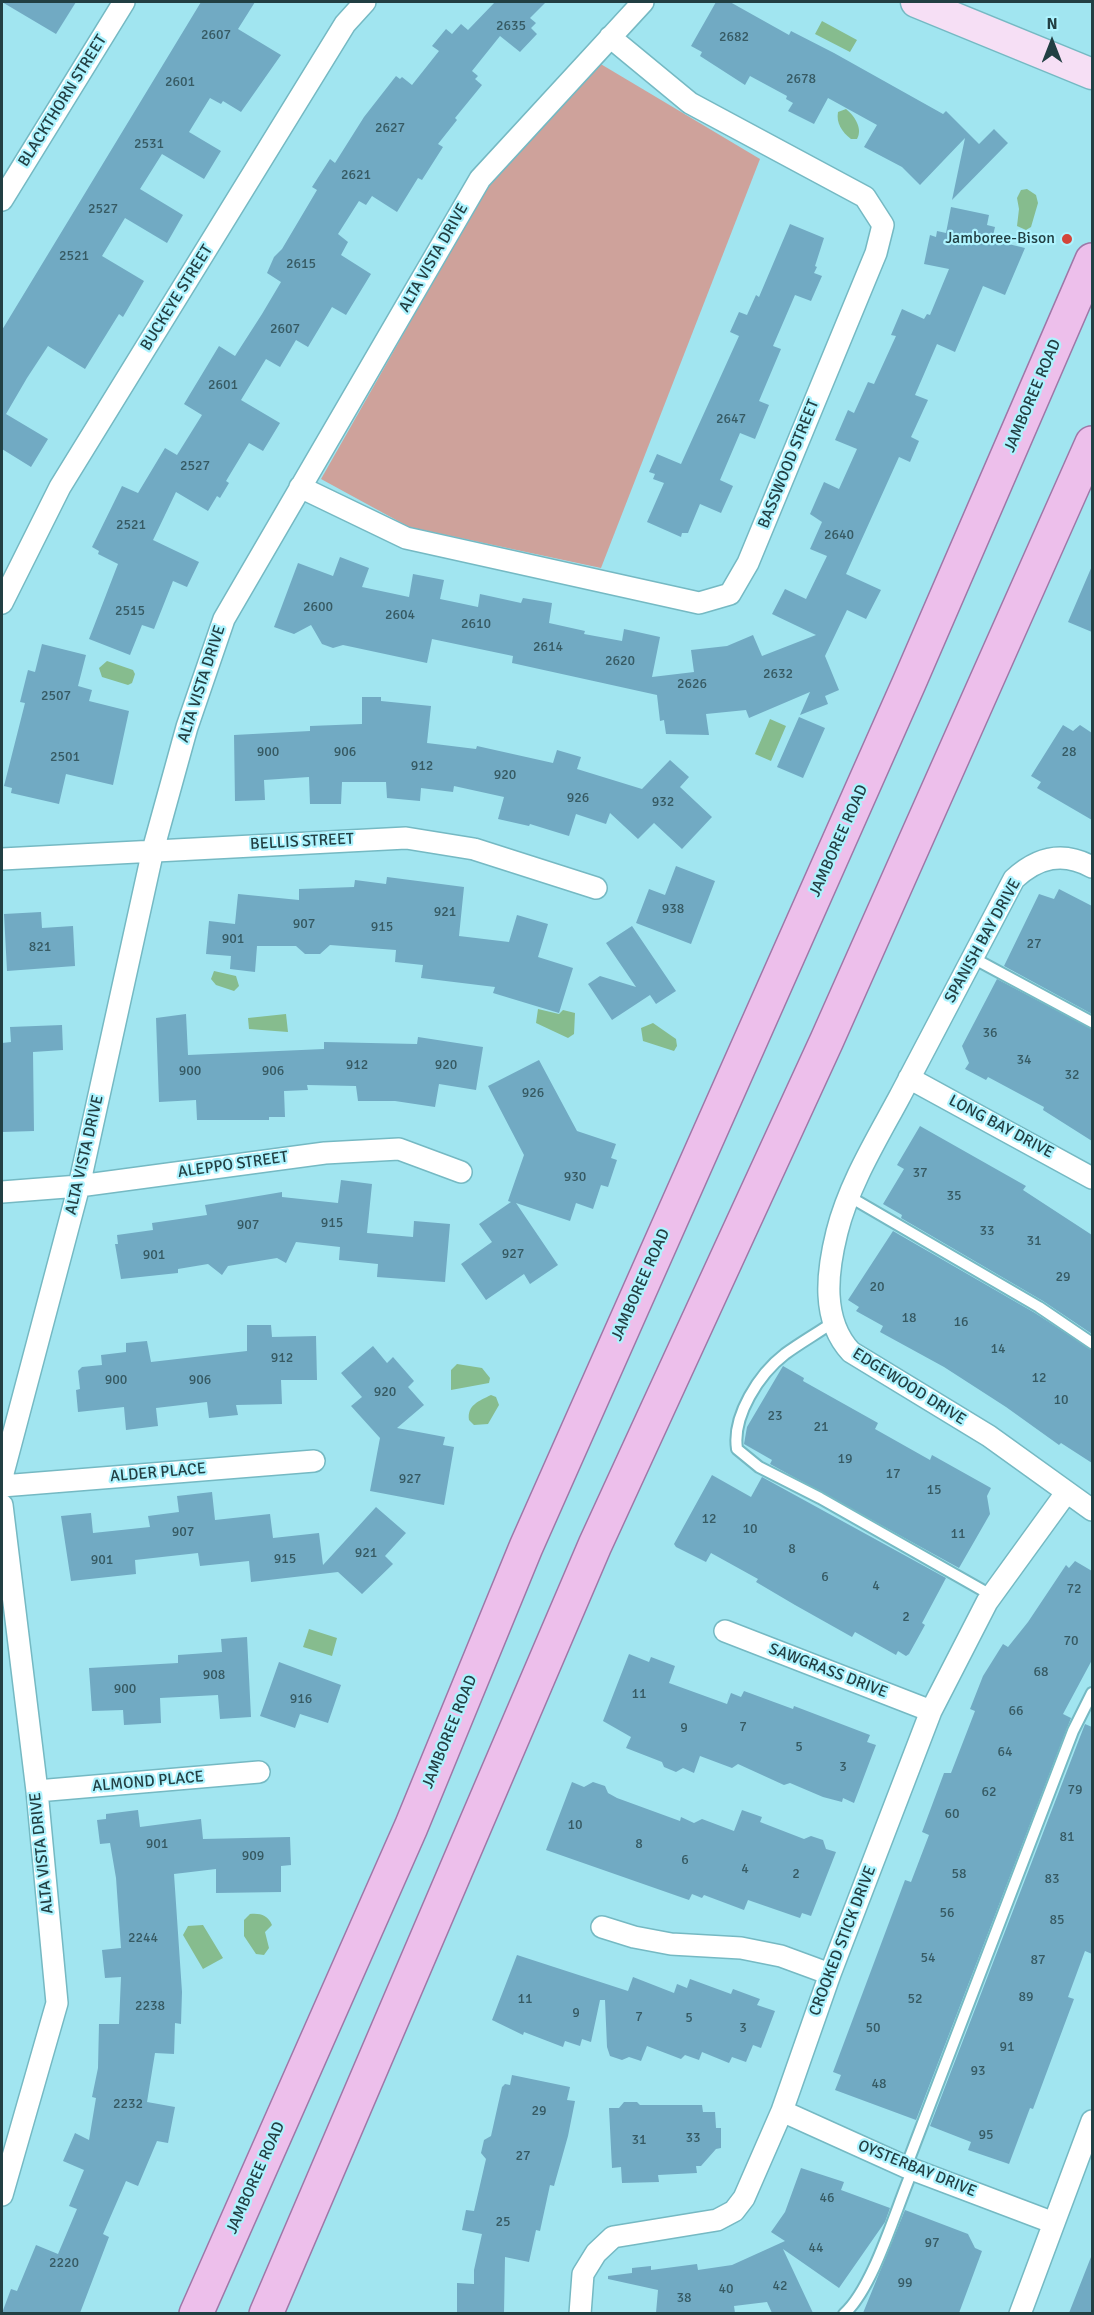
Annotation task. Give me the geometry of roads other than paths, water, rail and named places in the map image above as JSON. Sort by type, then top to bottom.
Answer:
[{"type":"main road","name":"JAMBOREE ROAD","points":[[196,2313],[411,1827],[526,1547],[914,672],[1092,260]]},
{"type":"main road","points":[[266,2313],[595,1545],[827,1040],[1092,443]]},
{"type":"street","name":"BLACKTHORN STREET","points":[[2,200],[124,2]]},
{"type":"street","name":"BUCKEYE STREET","points":[[2,603],[60,487],[345,24],[365,2]]},
{"type":"street","name":"ALTA VISTA DRIVE","points":[[2,1477],[79,1186],[153,850],[188,726],[224,619],[480,179],[644,2]]},
{"type":"street","points":[[916,2],[1092,75]]},
{"type":"street","name":"BASSWOOD STREET","points":[[300,487],[406,538],[699,603],[730,594],[748,563],[876,253],[883,225],[865,197],[690,103],[610,37]]},
{"type":"street","name":"BELLIS STREET","points":[[2,859],[406,838],[474,849],[596,888]]},
{"type":"street","name":"SPANISH BAY DRIVE","points":[[909,1078],[1014,879],[1027,867],[1042,859],[1057,857],[1075,859],[1092,867]]},
{"type":"street","name":"LONG BAY DRIVE","points":[[909,1078],[1092,1178]]},
{"type":"street","name":"EDGEWOOD DRIVE","points":[[909,1078],[860,1171],[837,1230],[831,1263],[829,1306],[832,1323],[839,1339],[851,1352],[988,1436],[1092,1510]]},
{"type":"street","name":"ALEPPO STREET","points":[[2,1192],[79,1186],[325,1153],[399,1149],[461,1172]]},
{"type":"street","name":"ALDER PLACE","points":[[2,1486],[314,1461]]},
{"type":"street","name":"CROOKED STICK DRIVE","points":[[580,2313],[583,2274],[596,2253],[614,2237],[717,2220],[734,2211],[744,2198],[782,2111],[830,1974],[931,1711],[991,1595],[1066,1493]]},
{"type":"street","name":"ALTA VISTA DRIVE","points":[[2,1505],[37,1791],[57,2003],[2,2195]]},
{"type":"street","name":"SAWGRASS DRIVE","points":[[725,1631],[931,1711]]},
{"type":"street","name":"ALMOND PLACE","points":[[37,1791],[259,1772]]},
{"type":"street","points":[[602,1927],[634,1937],[671,1944],[741,1948],[781,1956],[830,1974]]},
{"type":"street","name":"OYSTERBAY DRIVE","points":[[782,2111],[910,2168],[1054,2223]]},
{"type":"street","points":[[1020,2313],[1092,2121]]},
{"type":"lane","points":[[973,958],[1092,1022]]},
{"type":"lane","points":[[850,1197],[1039,1307],[1092,1343]]},
{"type":"lane","points":[[832,1323],[784,1355],[767,1372],[745,1406],[734,1434],[737,1449],[759,1467],[820,1498],[991,1595]]},
{"type":"lane","points":[[844,2313],[850,2308],[875,2264],[1073,1731],[1092,1694]]},
{"type":"place","name":"Jamboree-Bison","points":[[1067,239]]}]
